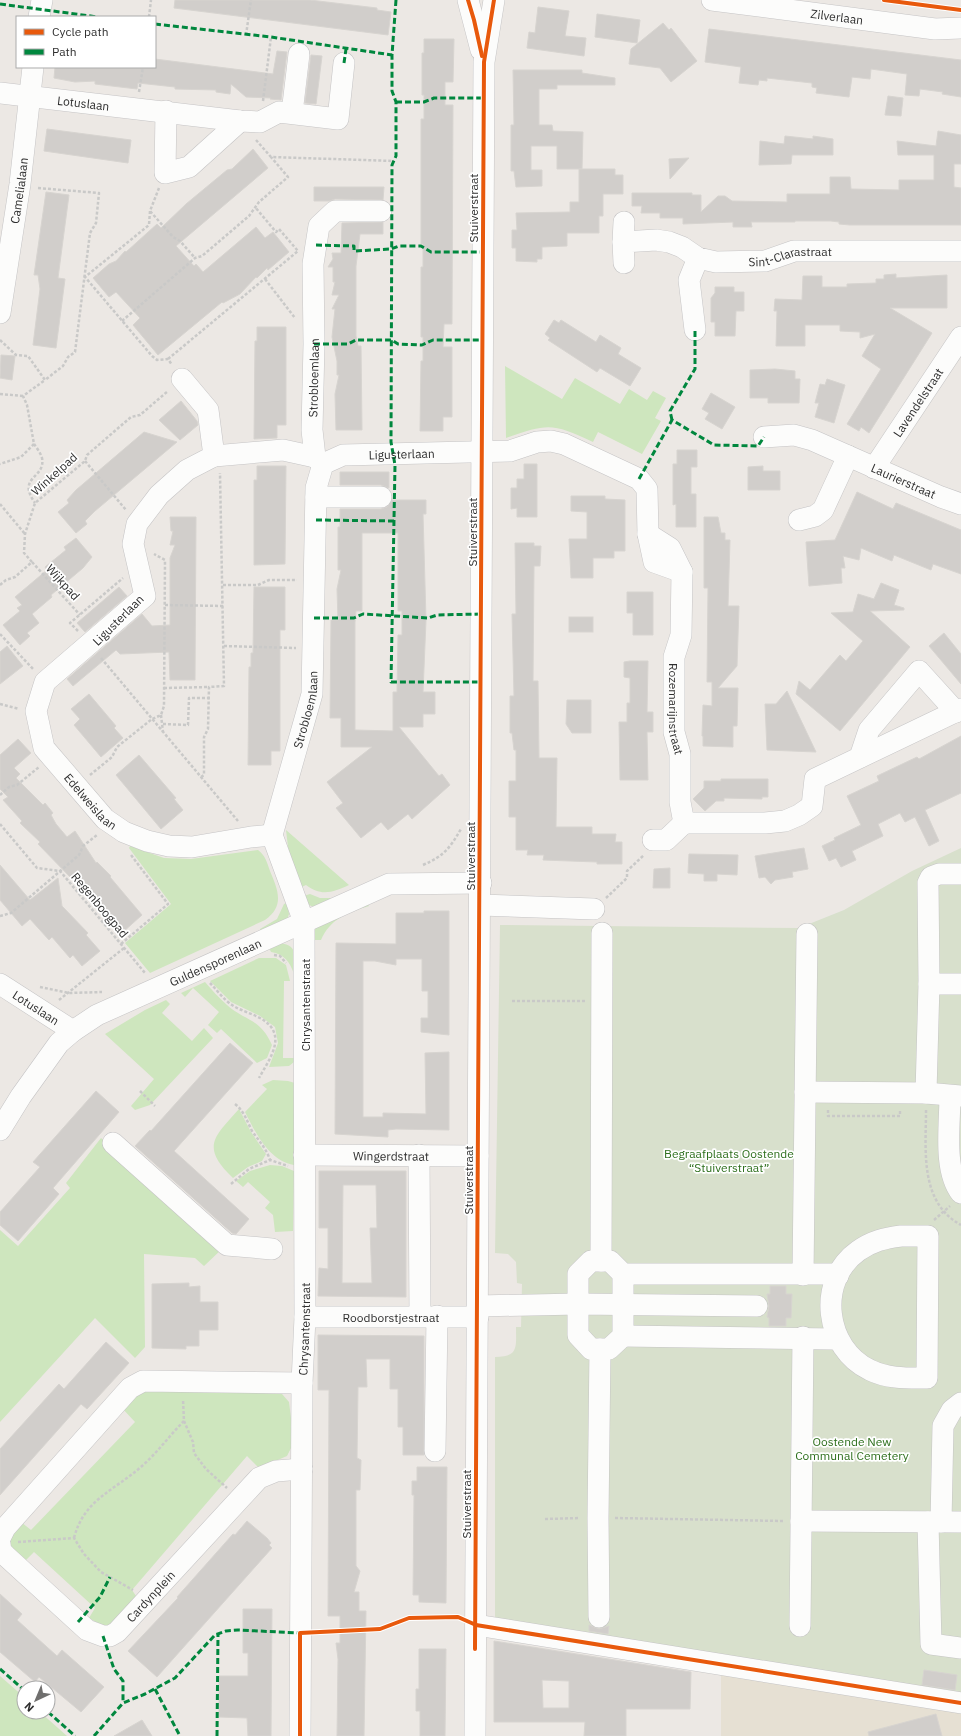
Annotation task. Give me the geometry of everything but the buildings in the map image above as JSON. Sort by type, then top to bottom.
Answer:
[{"type":"street","points":[[39,16],[42,0]]},
{"type":"street","name":"Stuiverstraat","points":[[468,0],[484,62]]},
{"type":"street","name":"Stuiverstraat","points":[[475,1736],[484,62],[494,0]]},
{"type":"street","name":"Zilverlaan","points":[[712,0],[935,29],[961,28]]},
{"type":"street","points":[[292,113],[299,54]]},
{"type":"street","points":[[166,111],[165,173],[188,167],[250,121],[279,112],[338,119],[344,63]]},
{"type":"street","name":"Camelialaan","points":[[0,313],[20,184],[33,68]]},
{"type":"street","name":"Lotuslaan","points":[[0,93],[250,121]]},
{"type":"street","name":"Strobloemlaan","points":[[319,460],[312,430],[314,344],[312,264],[319,226],[335,211],[381,211]]},
{"type":"street","name":"Sint-Clarastraat","points":[[624,263],[624,232],[669,242],[698,258],[716,262],[765,261],[794,251],[961,251]]},
{"type":"street","points":[[695,330],[689,280],[698,258]]},
{"type":"street","name":"Lavendelstraat","points":[[874,468],[961,336]]},
{"type":"street","points":[[182,379],[208,410],[217,455]]},
{"type":"street","name":"Laurierstraat","points":[[764,437],[794,435],[812,440],[874,468],[961,504]]},
{"type":"street","name":"Rozemarijnstraat","points":[[482,451],[510,450],[538,442],[551,441],[564,444],[639,479],[647,489],[648,534],[670,548],[682,572],[682,635],[674,657],[674,732],[680,754],[680,802],[684,823]]},
{"type":"street","name":"Ligusterlaan","points":[[90,645],[145,596],[133,544],[138,524],[159,495],[187,470],[217,455],[284,450],[319,460],[343,455],[482,451]]},
{"type":"street","points":[[799,520],[815,516],[823,510],[848,456]]},
{"type":"street","points":[[319,460],[316,493],[381,498]]},
{"type":"street","name":"Strobloemlaan","points":[[272,835],[312,694],[313,580],[316,493]]},
{"type":"street","points":[[45,682],[90,645]]},
{"type":"street","points":[[656,840],[666,840],[684,823],[785,821],[800,815],[812,806],[815,779],[958,710],[919,671],[869,730],[860,757]]},
{"type":"street","name":"Edelweislaan","points":[[45,682],[36,711],[44,748],[105,819],[130,834],[147,841],[169,846],[192,847],[272,835]]},
{"type":"street","points":[[272,835],[304,922]]},
{"type":"street","points":[[926,1093],[929,984],[928,883],[931,877],[939,874],[961,874]]},
{"type":"street","name":"Guldensporenlaan","points":[[0,1130],[59,1043],[73,1031],[97,1015],[390,884],[480,883]]},
{"type":"street","points":[[480,905],[594,909]]},
{"type":"street","name":"Chrysantenstraat","points":[[300,1736],[302,1383],[305,1317],[304,922]]},
{"type":"street","points":[[601,1261],[602,933]]},
{"type":"street","points":[[803,1275],[807,934]]},
{"type":"street","name":"Lotuslaan","points":[[0,984],[73,1031]]},
{"type":"street","points":[[929,984],[961,984]]},
{"type":"street","points":[[805,1092],[926,1093],[956,1096],[950,1166],[958,1197]]},
{"type":"street","points":[[113,1143],[227,1245],[272,1249]]},
{"type":"street","points":[[419,1155],[429,1316],[435,1451]]},
{"type":"street","name":"Wingerdstraat","points":[[304,1162],[419,1155],[478,1156]]},
{"type":"street","points":[[928,1236],[927,1378],[885,1376],[870,1370],[857,1362],[837,1337],[832,1322],[830,1306],[832,1291],[846,1262],[857,1252],[871,1243],[885,1238],[928,1236]]},
{"type":"street","points":[[623,1274],[623,1336],[610,1349],[591,1349],[578,1335],[578,1274],[591,1261],[610,1261],[623,1274],[835,1274],[838,1276]]},
{"type":"street","points":[[777,1275],[768,1278],[764,1282],[759,1293],[756,1306],[758,1319],[764,1330],[777,1337]]},
{"type":"street","name":"Roodborstjestraat","points":[[305,1317],[429,1316],[578,1304],[756,1306]]},
{"type":"street","points":[[623,1336],[837,1337]]},
{"type":"street","points":[[800,1626],[803,1337]]},
{"type":"street","points":[[599,1617],[598,1518],[600,1349]]},
{"type":"street","points":[[5,1541],[5,1528],[130,1388],[144,1380],[302,1383]]},
{"type":"street","points":[[961,1403],[952,1410],[943,1426],[943,1522],[931,1644],[961,1648]]},
{"type":"street","name":"Cardynplein","points":[[5,1541],[1,1551],[87,1630],[95,1634],[110,1636],[117,1632],[146,1603],[258,1478],[276,1471],[302,1470]]},
{"type":"street","points":[[801,1521],[943,1522]]},
{"type":"street","points":[[476,1625],[961,1703]]},
{"type":"path","points":[[149,16],[151,0]]},
{"type":"path","points":[[246,35],[251,0]]},
{"type":"path","points":[[122,321],[195,258],[202,256],[249,216],[259,202],[288,177],[271,157],[250,121],[271,38]]},
{"type":"path","points":[[137,108],[142,68]]},
{"type":"path","points":[[271,157],[394,161]]},
{"type":"path","points":[[85,277],[149,225],[150,211],[165,173]]},
{"type":"path","points":[[0,394],[23,396],[63,366],[68,357],[75,352],[90,233],[96,223],[99,193],[58,191],[29,187],[20,184]]},
{"type":"path","points":[[85,277],[152,356],[157,360],[168,359],[298,251],[279,229],[276,232],[255,207]]},
{"type":"path","points":[[150,211],[173,237],[180,241],[195,258]]},
{"type":"path","points":[[266,279],[298,323]]},
{"type":"path","points":[[0,340],[16,355],[28,356],[45,380]]},
{"type":"path","points":[[168,359],[182,379]]},
{"type":"path","points":[[23,396],[27,405],[34,444],[42,457],[42,466],[31,478],[28,486],[28,490],[35,503]]},
{"type":"path","points":[[0,464],[22,457],[34,444]]},
{"type":"path","points":[[164,688],[224,686],[223,584],[217,455]]},
{"type":"path","points":[[85,461],[138,524]]},
{"type":"path","points":[[0,504],[25,534]]},
{"type":"path","points":[[133,544],[165,560],[164,706],[161,715],[163,732]]},
{"type":"path","points":[[0,585],[6,580],[15,577],[32,562]]},
{"type":"path","points":[[223,584],[258,585],[269,580],[313,580]]},
{"type":"path","points":[[165,605],[223,606]]},
{"type":"path","points":[[0,634],[45,682]]},
{"type":"path","points":[[224,646],[313,649]]},
{"type":"path","points":[[201,777],[204,775],[204,737],[208,729],[209,687]]},
{"type":"path","points":[[163,724],[188,725],[189,698],[209,698]]},
{"type":"path","points":[[76,787],[112,757],[117,747],[152,719],[161,715]]},
{"type":"path","points":[[0,794],[9,787],[17,785],[51,757]]},
{"type":"path","points":[[0,916],[11,913],[79,855],[83,846],[111,823]]},
{"type":"path","points":[[420,866],[439,858],[452,846],[464,823]]},
{"type":"path","points":[[120,944],[168,904],[126,848],[130,834]]},
{"type":"path","points":[[594,909],[627,878],[627,871],[656,840]]},
{"type":"path","points":[[45,1012],[124,948]]},
{"type":"path","points":[[206,979],[230,1004],[259,1017],[273,1028],[276,1043],[274,1051],[259,1078]]},
{"type":"path","points":[[38,987],[69,993],[109,991]]},
{"type":"path","points":[[512,1001],[602,1001]]},
{"type":"path","points":[[140,1091],[155,1106]]},
{"type":"path","points":[[235,1104],[240,1108],[252,1131],[267,1150],[270,1160]]},
{"type":"path","points":[[231,1184],[249,1169],[270,1160],[294,1168],[304,1162]]},
{"type":"path","points":[[928,1236],[930,1223],[958,1197]]},
{"type":"path","points":[[184,1380],[184,1421],[193,1442],[194,1453],[199,1461],[239,1499]]},
{"type":"path","points":[[146,1603],[130,1588],[102,1572],[84,1554],[74,1538],[78,1523],[85,1512],[100,1498],[143,1465],[184,1421]]},
{"type":"path","points":[[545,1518],[801,1521]]},
{"type":"path","points":[[5,1541],[74,1538]]},
{"type":"path","points":[[300,1633],[380,1629],[409,1618],[458,1617],[476,1625]]},
{"type":"shaded area","points":[[721,1668],[961,1708],[961,1736],[721,1736]]},
{"type":"green space","points":[[505,366],[562,399],[575,378],[620,404],[629,389],[647,400],[653,391],[666,398],[655,418],[661,421],[642,454],[598,432],[593,442],[568,431],[550,427],[532,430],[506,438]]},
{"type":"green space","points":[[286,830],[349,885],[338,890],[328,892],[317,891],[306,885],[297,889]]},
{"type":"green space","points":[[130,846],[164,858],[191,859],[258,850],[266,859],[277,891],[278,897],[275,909],[265,920],[150,973],[125,943],[171,904],[129,848]]},
{"type":"green space","name":"Begraafplaats Oostende “Stuiverstraat”","points":[[961,848],[961,1708],[495,1630],[495,1357],[503,1357],[512,1353],[516,1345],[516,1327],[521,1327],[522,1284],[517,1283],[516,1262],[508,1254],[495,1253],[500,925],[799,928],[844,910],[912,871]]},
{"type":"green space","points":[[310,894],[320,898],[330,898],[332,901],[318,906],[311,906],[300,897]]},
{"type":"green space","points":[[367,902],[369,906],[340,917],[329,927],[321,940],[314,940],[315,929],[318,925]]},
{"type":"green space","points":[[287,903],[289,914],[287,920],[262,933],[260,929],[277,919],[284,904]]},
{"type":"green space","points":[[280,943],[291,947],[293,950],[295,958],[294,974],[286,959],[276,953],[271,952],[269,948]]},
{"type":"green space","points":[[259,958],[276,958],[286,965],[290,981],[284,981],[283,1058],[294,1058],[294,1062],[289,1066],[269,1067],[278,1043],[275,1027],[260,1016],[231,1002],[210,981]]},
{"type":"green space","points":[[205,982],[227,1005],[252,1021],[267,1036],[272,1045],[267,1058],[257,1063],[221,1029],[217,1033],[208,1025],[219,1012],[193,988],[185,997],[181,993]]},
{"type":"green space","points":[[166,1000],[170,1004],[162,1013],[192,1041],[204,1028],[213,1038],[150,1105],[135,1110],[131,1106],[154,1079],[105,1034],[145,1010]]},
{"type":"green space","points":[[273,1080],[295,1083],[294,1165],[277,1158],[270,1152],[258,1137],[245,1112],[267,1089],[262,1085]]},
{"type":"green space","points":[[239,1109],[251,1132],[266,1154],[262,1161],[248,1167],[233,1178],[217,1158],[214,1150],[214,1143],[217,1135]]},
{"type":"green space","points":[[101,1138],[223,1248],[204,1266],[195,1258],[144,1254],[145,1347],[135,1358],[95,1318],[0,1422],[0,1230],[18,1246],[70,1188],[66,1183]]},
{"type":"green space","points":[[270,1165],[282,1166],[294,1171],[293,1231],[275,1232],[273,1215],[265,1208],[270,1202],[248,1182],[243,1187],[236,1181],[250,1171]]},
{"type":"green space","points":[[147,1387],[282,1394],[289,1402],[294,1442],[287,1456],[259,1468],[247,1456],[132,1590],[140,1602],[108,1629],[89,1618],[95,1608],[34,1552],[23,1563],[10,1550],[9,1536],[21,1522],[31,1530],[135,1422],[121,1407]]},
{"type":"green space","points":[[0,1676],[16,1690],[16,1720],[49,1720],[67,1736],[0,1736]]},
{"type":"marked path","points":[[396,0],[392,55],[392,91],[396,102],[396,156],[392,165],[391,442],[395,465],[391,682],[481,682]]},
{"type":"marked path","points":[[0,4],[90,16]]},
{"type":"marked path","points":[[156,24],[271,37],[392,55]]},
{"type":"marked path","points":[[344,63],[346,49]]},
{"type":"marked path","points":[[396,102],[424,102],[434,98],[483,98]]},
{"type":"marked path","points":[[316,245],[354,246],[354,251],[391,249],[399,246],[421,246],[431,252],[482,252]]},
{"type":"marked path","points":[[672,420],[670,411],[695,369],[695,330]]},
{"type":"marked path","points":[[314,344],[348,344],[356,340],[392,340],[398,344],[422,345],[433,340],[482,340]]},
{"type":"marked path","points":[[639,479],[672,420],[714,445],[758,446],[764,437]]},
{"type":"marked path","points":[[316,520],[395,521]]},
{"type":"marked path","points":[[314,618],[354,618],[363,614],[428,618],[437,615],[481,614]]},
{"type":"marked path","points":[[78,1622],[100,1597],[110,1577]]},
{"type":"marked path","points":[[94,1736],[123,1703],[145,1694],[175,1678],[215,1635],[226,1631],[238,1630],[300,1633]]},
{"type":"marked path","points":[[217,1736],[218,1634]]},
{"type":"marked path","points":[[103,1636],[114,1669],[123,1681],[123,1703]]},
{"type":"marked path","points":[[0,1669],[16,1683]]},
{"type":"marked path","points":[[155,1689],[180,1736]]},
{"type":"marked path","points":[[56,1719],[75,1736]]},
{"type":"cycle path","points":[[468,0],[482,56]]},
{"type":"cycle path","points":[[475,1649],[484,62],[494,0]]},
{"type":"cycle path","points":[[884,0],[961,10]]},
{"type":"cycle path","points":[[300,1736],[300,1633],[380,1629],[409,1618],[458,1617],[476,1625],[961,1703]]},
{"type":"park label","name":"Oostende New Communal Cemetery","points":[[852,1448]]}]
